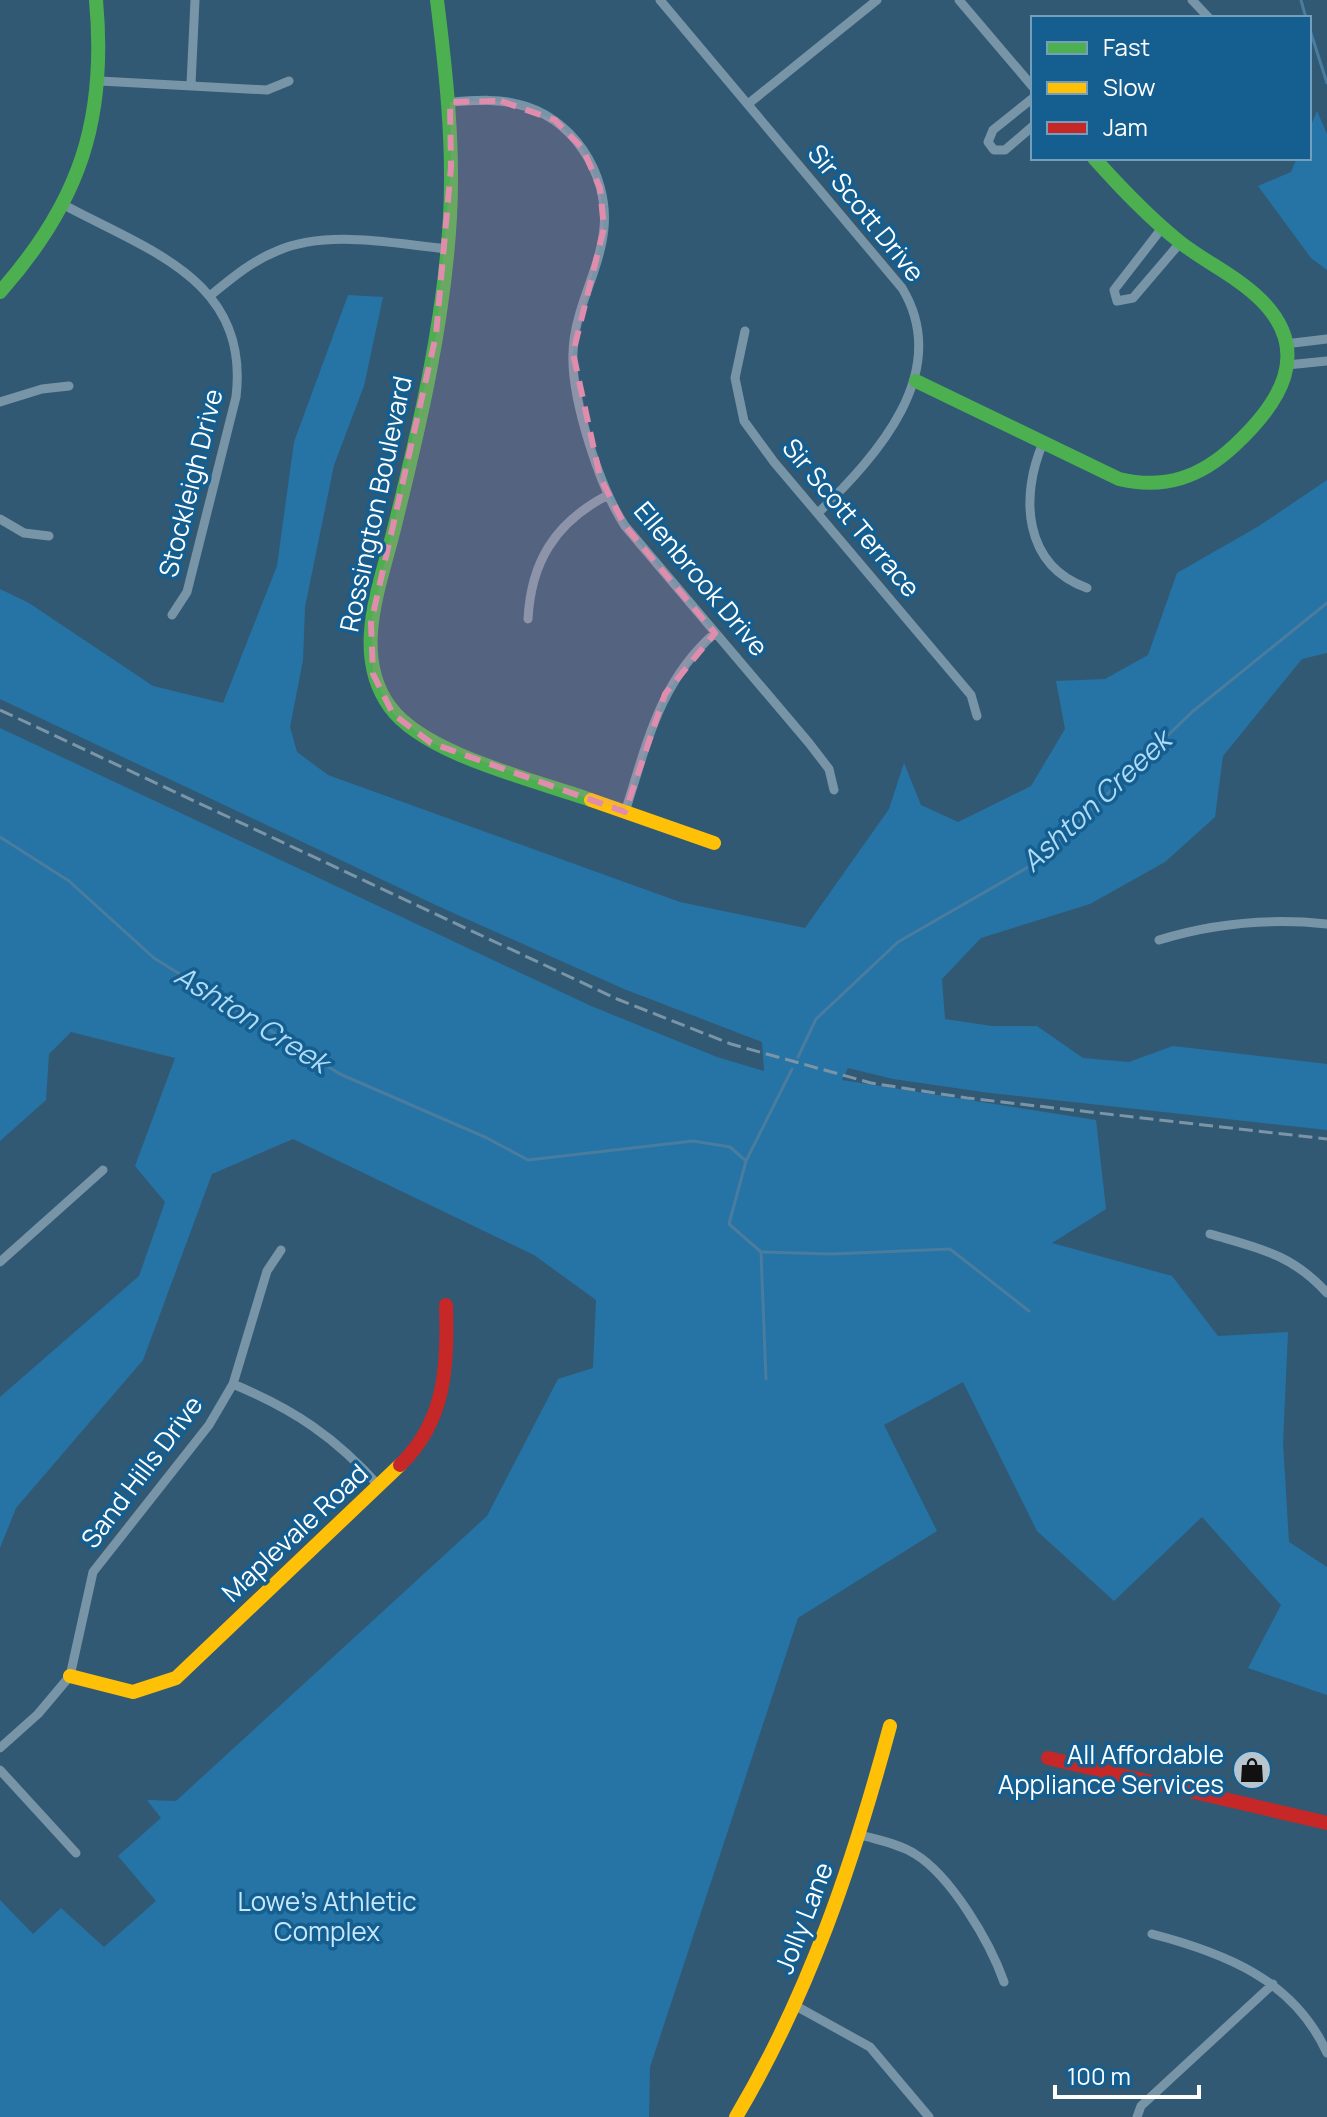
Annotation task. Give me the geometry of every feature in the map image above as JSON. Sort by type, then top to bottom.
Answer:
[{"type":"street","points":[[0,292],[36,252],[66,206],[89,149],[100,81],[96,0]]},
{"type":"street","points":[[191,84],[195,0]]},
{"type":"street","name":"Rossington Boulevard","points":[[437,0],[450,102],[448,249],[428,379],[371,623],[370,661],[377,689],[404,725],[431,743],[714,843]]},
{"type":"street","name":"Sir Scott Drive","points":[[660,0],[902,288],[916,316],[920,337],[916,381],[870,455],[818,513]]},
{"type":"street","points":[[748,104],[877,0]]},
{"type":"street","points":[[959,0],[1031,85]]},
{"type":"street","points":[[1192,0],[1207,16]]},
{"type":"street","points":[[100,81],[267,90],[289,81]]},
{"type":"street","points":[[1031,100],[993,130],[988,142],[994,150],[1005,150],[1031,128]]},
{"type":"street","name":"Ellenbrook Drive","points":[[450,102],[501,101],[538,111],[569,133],[593,168],[600,188],[604,228],[576,327],[573,353],[576,385],[606,496],[625,526],[829,769],[834,790]]},
{"type":"street","points":[[916,381],[1125,481],[1172,484],[1210,466],[1253,429],[1277,401],[1287,365],[1285,344],[1275,319],[1259,298],[1162,228],[1096,160]]},
{"type":"street","name":"Stockleigh Drive","points":[[66,206],[172,262],[211,295],[233,339],[239,377],[236,397],[187,592],[172,615]]},
{"type":"street","points":[[1162,228],[1114,290],[1117,301],[1133,298],[1180,243]]},
{"type":"street","points":[[211,295],[247,266],[298,244],[332,240],[448,249]]},
{"type":"street","name":"Sir Scott Terrace","points":[[745,331],[736,362],[739,408],[758,442],[971,695],[977,716]]},
{"type":"street","points":[[1285,344],[1327,339]]},
{"type":"street","points":[[1287,365],[1327,361]]},
{"type":"street","points":[[0,402],[42,389],[69,386]]},
{"type":"street","points":[[1043,443],[1028,492],[1030,522],[1052,563],[1066,578],[1087,588]]},
{"type":"street","points":[[528,619],[533,579],[548,545],[572,517],[606,496]]},
{"type":"street","points":[[0,519],[24,533],[49,536]]},
{"type":"street","points":[[625,812],[665,694],[687,660],[715,633]]},
{"type":"street","points":[[1159,940],[1202,926],[1288,920],[1327,924]]},
{"type":"street","points":[[0,1262],[103,1170]]},
{"type":"street","points":[[1210,1234],[1281,1254],[1312,1277],[1327,1293]]},
{"type":"street","name":"Sand Hills Drive","points":[[0,1748],[38,1714],[70,1676],[93,1572],[209,1425],[233,1384],[267,1271],[281,1250]]},
{"type":"street","name":"Maplevale Road","points":[[70,1676],[133,1692],[176,1678],[380,1487],[417,1449],[439,1410],[448,1356],[446,1305]]},
{"type":"street","points":[[233,1384],[269,1399],[324,1431],[380,1487]]},
{"type":"street","name":"Jolly Lane","points":[[736,2117],[796,2006],[861,1835],[890,1726]]},
{"type":"street","points":[[1048,1758],[1327,1823]]},
{"type":"street","points":[[0,1770],[76,1853]]},
{"type":"street","points":[[861,1835],[912,1852],[934,1867],[993,1951],[1004,1982]]},
{"type":"street","points":[[1152,1934],[1244,1965],[1273,1984],[1310,2021],[1327,2053]]},
{"type":"street","points":[[1137,2117],[1141,2106],[1273,1984]]},
{"type":"street","points":[[796,2006],[870,2047],[929,2117]]},
{"type":"highlighted area","points":[[501,101],[555,120],[583,149],[600,188],[604,228],[573,353],[600,477],[625,526],[715,633],[665,694],[625,812],[431,743],[393,714],[373,674],[371,623],[436,335],[451,167],[450,102]]},
{"type":"green space","points":[[1317,111],[1327,134],[1327,270],[1311,258],[1258,186],[1291,172],[1296,160],[1311,160],[1311,125]]},
{"type":"green space","name":"Lowe's Athletic Complex","points":[[348,295],[383,297],[364,386],[334,465],[305,607],[303,660],[290,727],[297,752],[328,775],[680,902],[805,928],[889,809],[904,763],[921,805],[958,822],[1031,786],[1065,729],[1056,681],[1105,679],[1148,655],[1177,573],[1259,526],[1327,480],[1327,653],[1302,659],[1223,756],[1215,817],[1165,862],[1090,904],[981,938],[942,979],[945,1019],[992,1026],[1037,1026],[1083,1058],[1129,1062],[1173,1046],[1327,1064],[1327,1130],[990,1093],[893,1079],[848,1068],[842,1080],[1096,1120],[1106,1209],[1052,1243],[1172,1276],[1218,1336],[1288,1332],[1283,1443],[1289,1542],[1327,1567],[1327,1695],[1248,1668],[1281,1605],[1202,1517],[1114,1601],[1037,1531],[963,1382],[884,1425],[937,1531],[798,1618],[650,2067],[649,2117],[0,2117],[0,1900],[33,1934],[61,1908],[104,1947],[156,1901],[118,1856],[161,1818],[147,1800],[176,1801],[487,1516],[558,1379],[593,1368],[596,1300],[534,1255],[293,1139],[212,1174],[143,1360],[16,1508],[0,1548],[0,1397],[139,1276],[165,1202],[135,1166],[175,1058],[71,1032],[49,1054],[46,1100],[0,1141],[0,728],[591,1006],[717,1057],[764,1071],[762,1042],[624,989],[440,907],[0,699],[0,589],[29,603],[153,686],[223,703],[277,566],[294,442]]},
{"type":"waterway","points":[[1301,0],[1305,16]]},
{"type":"waterway","points":[[1311,33],[1327,83]]},
{"type":"waterway","name":"Ashton Creeek","points":[[798,1057],[816,1019],[898,942],[1037,862],[1192,712],[1327,603]]},
{"type":"waterway","name":"Ashton Creek","points":[[0,837],[69,881],[154,958],[340,1074],[487,1138],[528,1160],[693,1141],[730,1147],[746,1161]]},
{"type":"waterway","points":[[766,1379],[761,1252],[729,1224],[746,1161],[792,1069]]},
{"type":"waterway","points":[[763,1252],[831,1254],[950,1249],[1029,1311]]},
{"type":"railway","points":[[0,710],[617,999],[731,1044],[871,1083],[967,1098],[1327,1139]]},
{"type":"traffic: fast","points":[[0,292],[50,225],[82,157],[92,121],[97,83],[96,0]]},
{"type":"traffic: fast","points":[[437,0],[450,136],[447,257],[421,416],[376,599],[372,622],[372,666],[390,707],[406,724],[428,739],[483,764],[591,800]]},
{"type":"traffic: fast","points":[[916,381],[1119,479],[1136,482],[1167,482],[1195,473],[1235,445],[1265,412],[1277,394],[1287,358],[1285,339],[1277,319],[1252,292],[1181,243],[1158,223],[1096,160]]},
{"type":"traffic: slow","points":[[591,800],[714,843]]},
{"type":"traffic: slow","points":[[70,1676],[133,1692],[176,1678],[400,1465]]},
{"type":"traffic: slow","points":[[736,2117],[786,2023],[826,1927],[861,1828],[890,1726]]},
{"type":"traffic: jam","points":[[400,1465],[427,1430],[441,1391],[446,1349],[446,1305]]},
{"type":"traffic: jam","points":[[1048,1758],[1327,1823]]},
{"type":"place","name":"All Affordable Appliance Services","points":[[1252,1770]]}]
